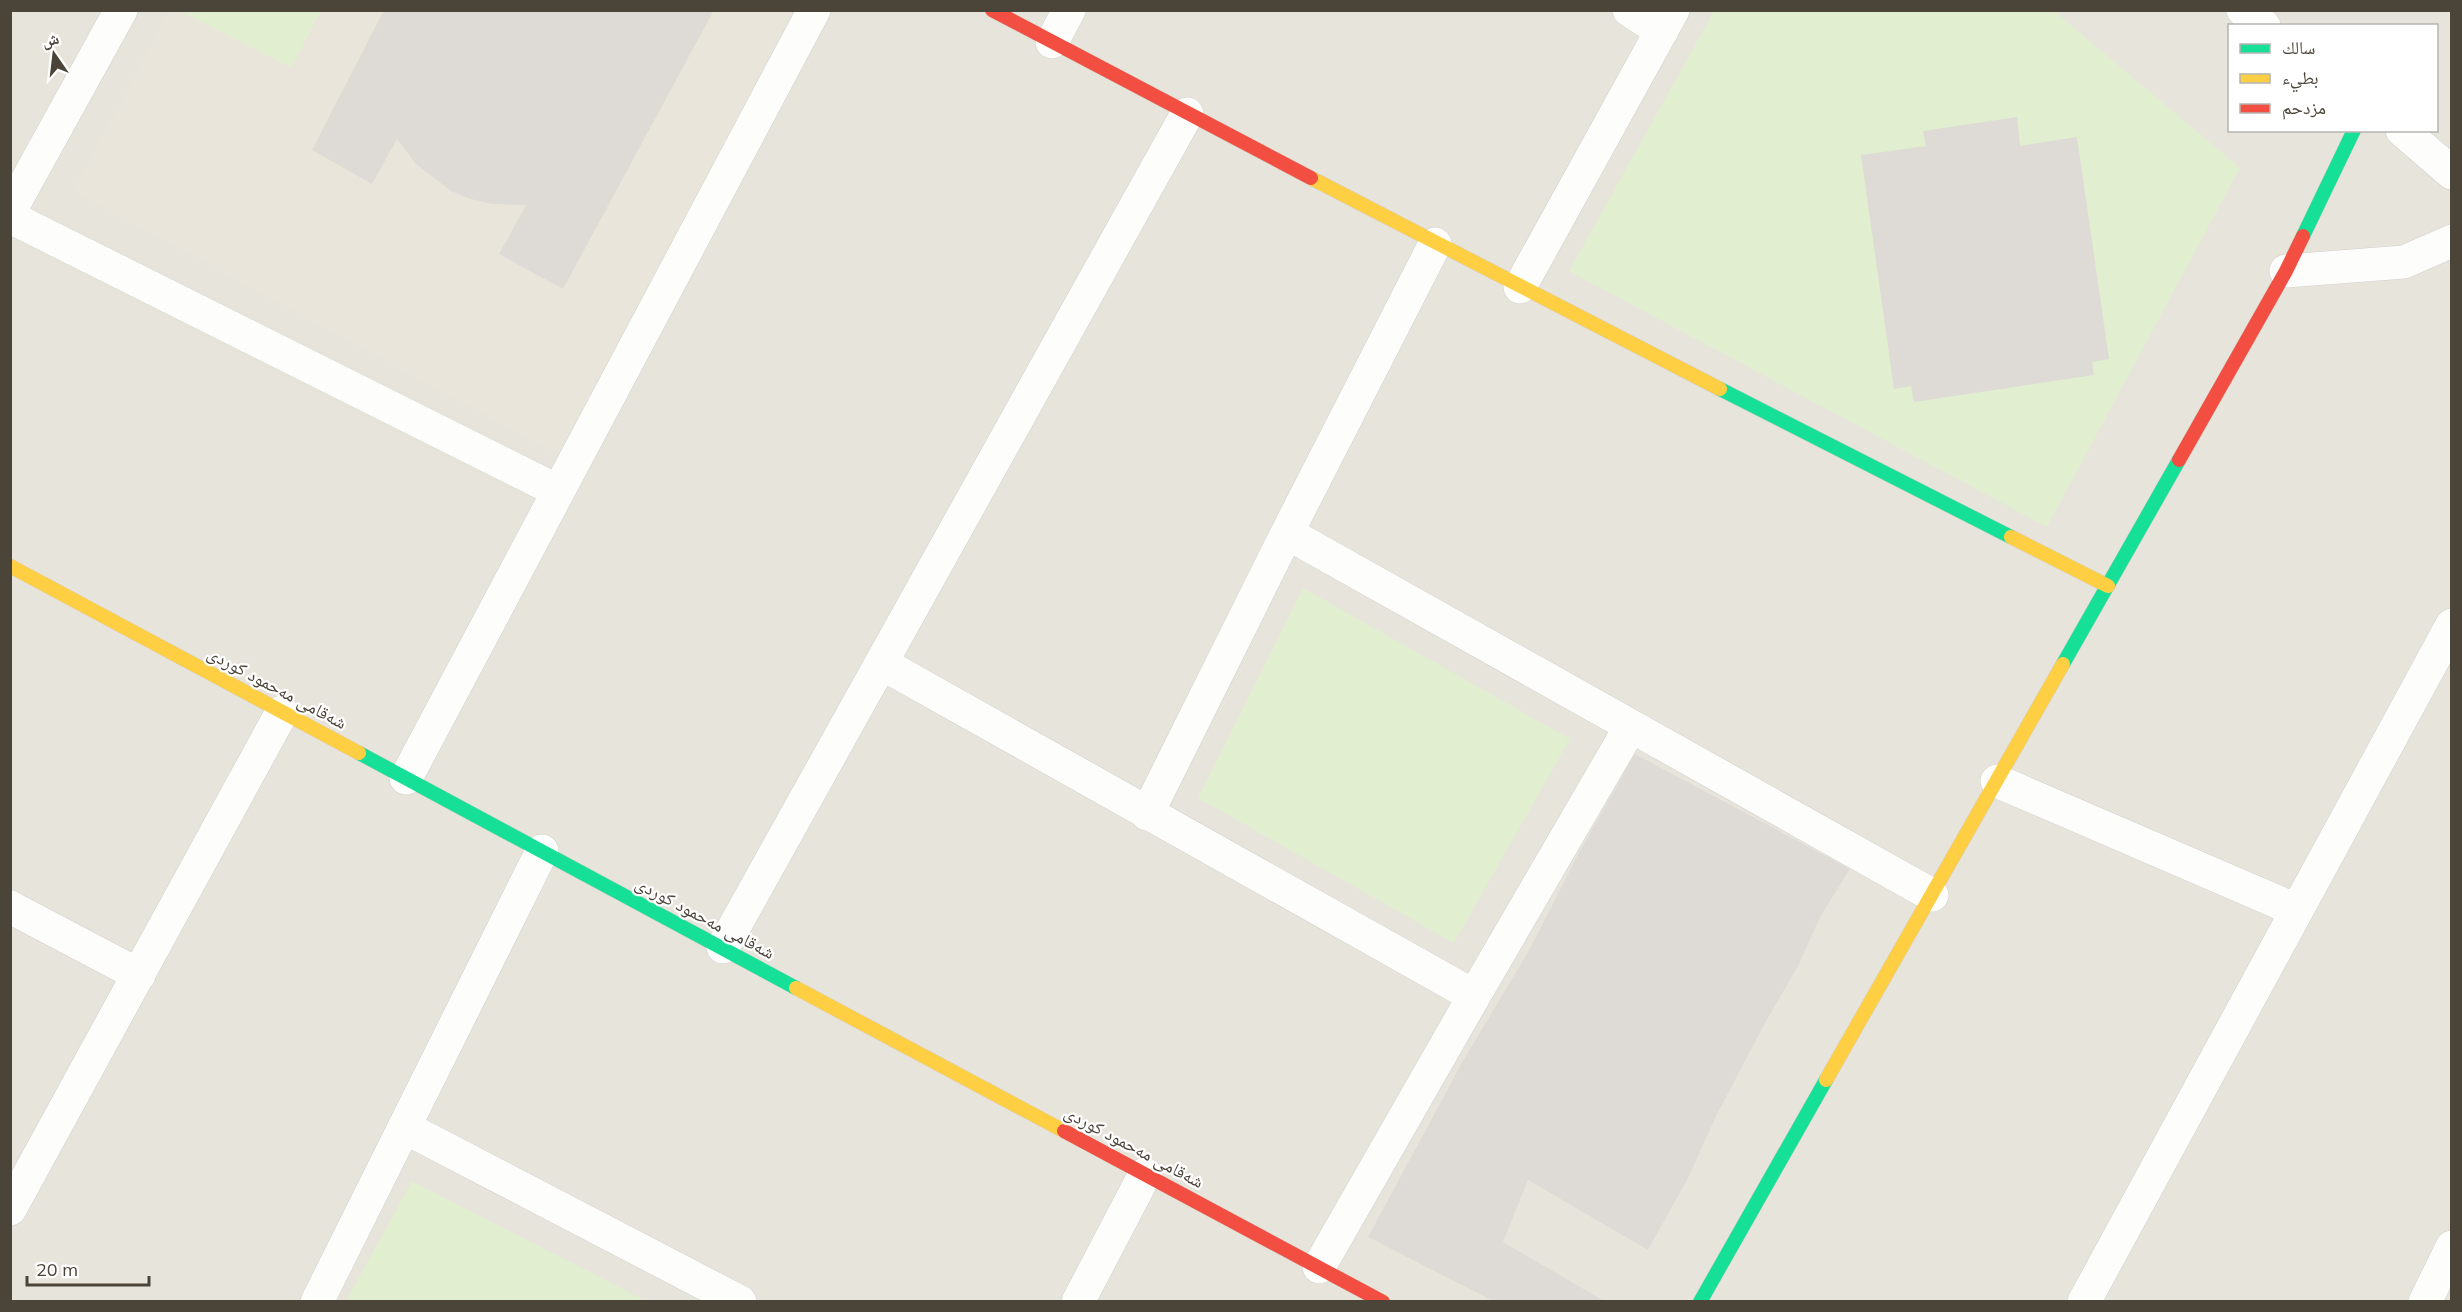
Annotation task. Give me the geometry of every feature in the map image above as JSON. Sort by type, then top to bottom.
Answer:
[{"type":"street","points":[[10,211],[121,10]]},
{"type":"street","points":[[406,778],[814,10]]},
{"type":"street","points":[[992,10],[1435,244],[2108,586]]},
{"type":"street","points":[[1052,42],[1069,10]]},
{"type":"street","points":[[1520,287],[1667,21],[1629,10]]},
{"type":"street","points":[[2243,10],[2261,24]]},
{"type":"street","points":[[723,947],[1187,114]]},
{"type":"street","points":[[1700,1302],[2286,271],[2353,132]]},
{"type":"street","points":[[2404,132],[2451,173]]},
{"type":"street","points":[[10,217],[558,491]]},
{"type":"street","points":[[2286,271],[2404,262],[2451,241]]},
{"type":"street","points":[[1148,814],[1287,533],[1435,244]]},
{"type":"street","points":[[1287,533],[1932,896]]},
{"type":"street","name":"شەقامی مەحمود کوردی","points":[[10,566],[1383,1302]]},
{"type":"street","points":[[2084,1302],[2451,625]]},
{"type":"street","points":[[881,663],[1474,996]]},
{"type":"street","points":[[10,1209],[282,712]]},
{"type":"street","points":[[1319,1267],[1631,726]]},
{"type":"street","points":[[1997,781],[2296,910]]},
{"type":"street","points":[[317,1302],[542,851]]},
{"type":"street","points":[[10,907],[139,975]]},
{"type":"street","points":[[404,1126],[700,1293],[740,1302]]},
{"type":"street","points":[[1078,1302],[1145,1174]]},
{"type":"street","points":[[2425,1302],[2451,1247]]},
{"type":"shaded area","points":[[11,11],[2451,11],[2451,1301],[11,1301]]},
{"type":"shaded area","points":[[170,11],[793,11],[561,456],[74,191]]},
{"type":"green space","points":[[186,10],[321,11],[291,68],[184,13]]},
{"type":"green space","points":[[1714,11],[2054,11],[2240,168],[2047,527],[1569,271]]},
{"type":"green space","points":[[1303,588],[1570,739],[1454,943],[1198,798]]},
{"type":"green space","points":[[412,1181],[646,1301],[346,1301]]},
{"type":"building","points":[[384,10],[714,10],[563,289],[499,254],[526,205],[492,204],[451,191],[416,164],[397,139],[372,184],[312,150]]},
{"type":"building","points":[[2017,117],[2020,146],[2077,137],[2109,359],[2092,362],[2094,375],[1914,402],[1911,386],[1894,389],[1861,155],[1926,146],[1923,131]]},
{"type":"building","points":[[1635,754],[1850,869],[1820,917],[1798,966],[1765,1023],[1716,1116],[1688,1178],[1648,1250],[1528,1180],[1503,1242],[1606,1302],[1495,1302],[1368,1237],[1463,1061],[1527,954],[1580,851]]},
{"type":"traffic: fast","points":[[2303,236],[2353,132]]},
{"type":"traffic: fast","points":[[1720,389],[2011,537]]},
{"type":"traffic: fast","points":[[2063,664],[2179,460]]},
{"type":"traffic: fast","points":[[359,753],[796,988]]},
{"type":"traffic: fast","points":[[1700,1302],[1826,1080]]},
{"type":"traffic: slow","points":[[1311,178],[1720,389]]},
{"type":"traffic: slow","points":[[2011,537],[2108,586]]},
{"type":"traffic: slow","points":[[10,566],[359,753]]},
{"type":"traffic: slow","points":[[1826,1080],[2063,664]]},
{"type":"traffic: slow","points":[[796,988],[1064,1131]]},
{"type":"traffic: jam","points":[[992,10],[1311,178]]},
{"type":"traffic: jam","points":[[2179,460],[2286,271],[2303,236]]},
{"type":"traffic: jam","points":[[1064,1131],[1383,1302]]}]
